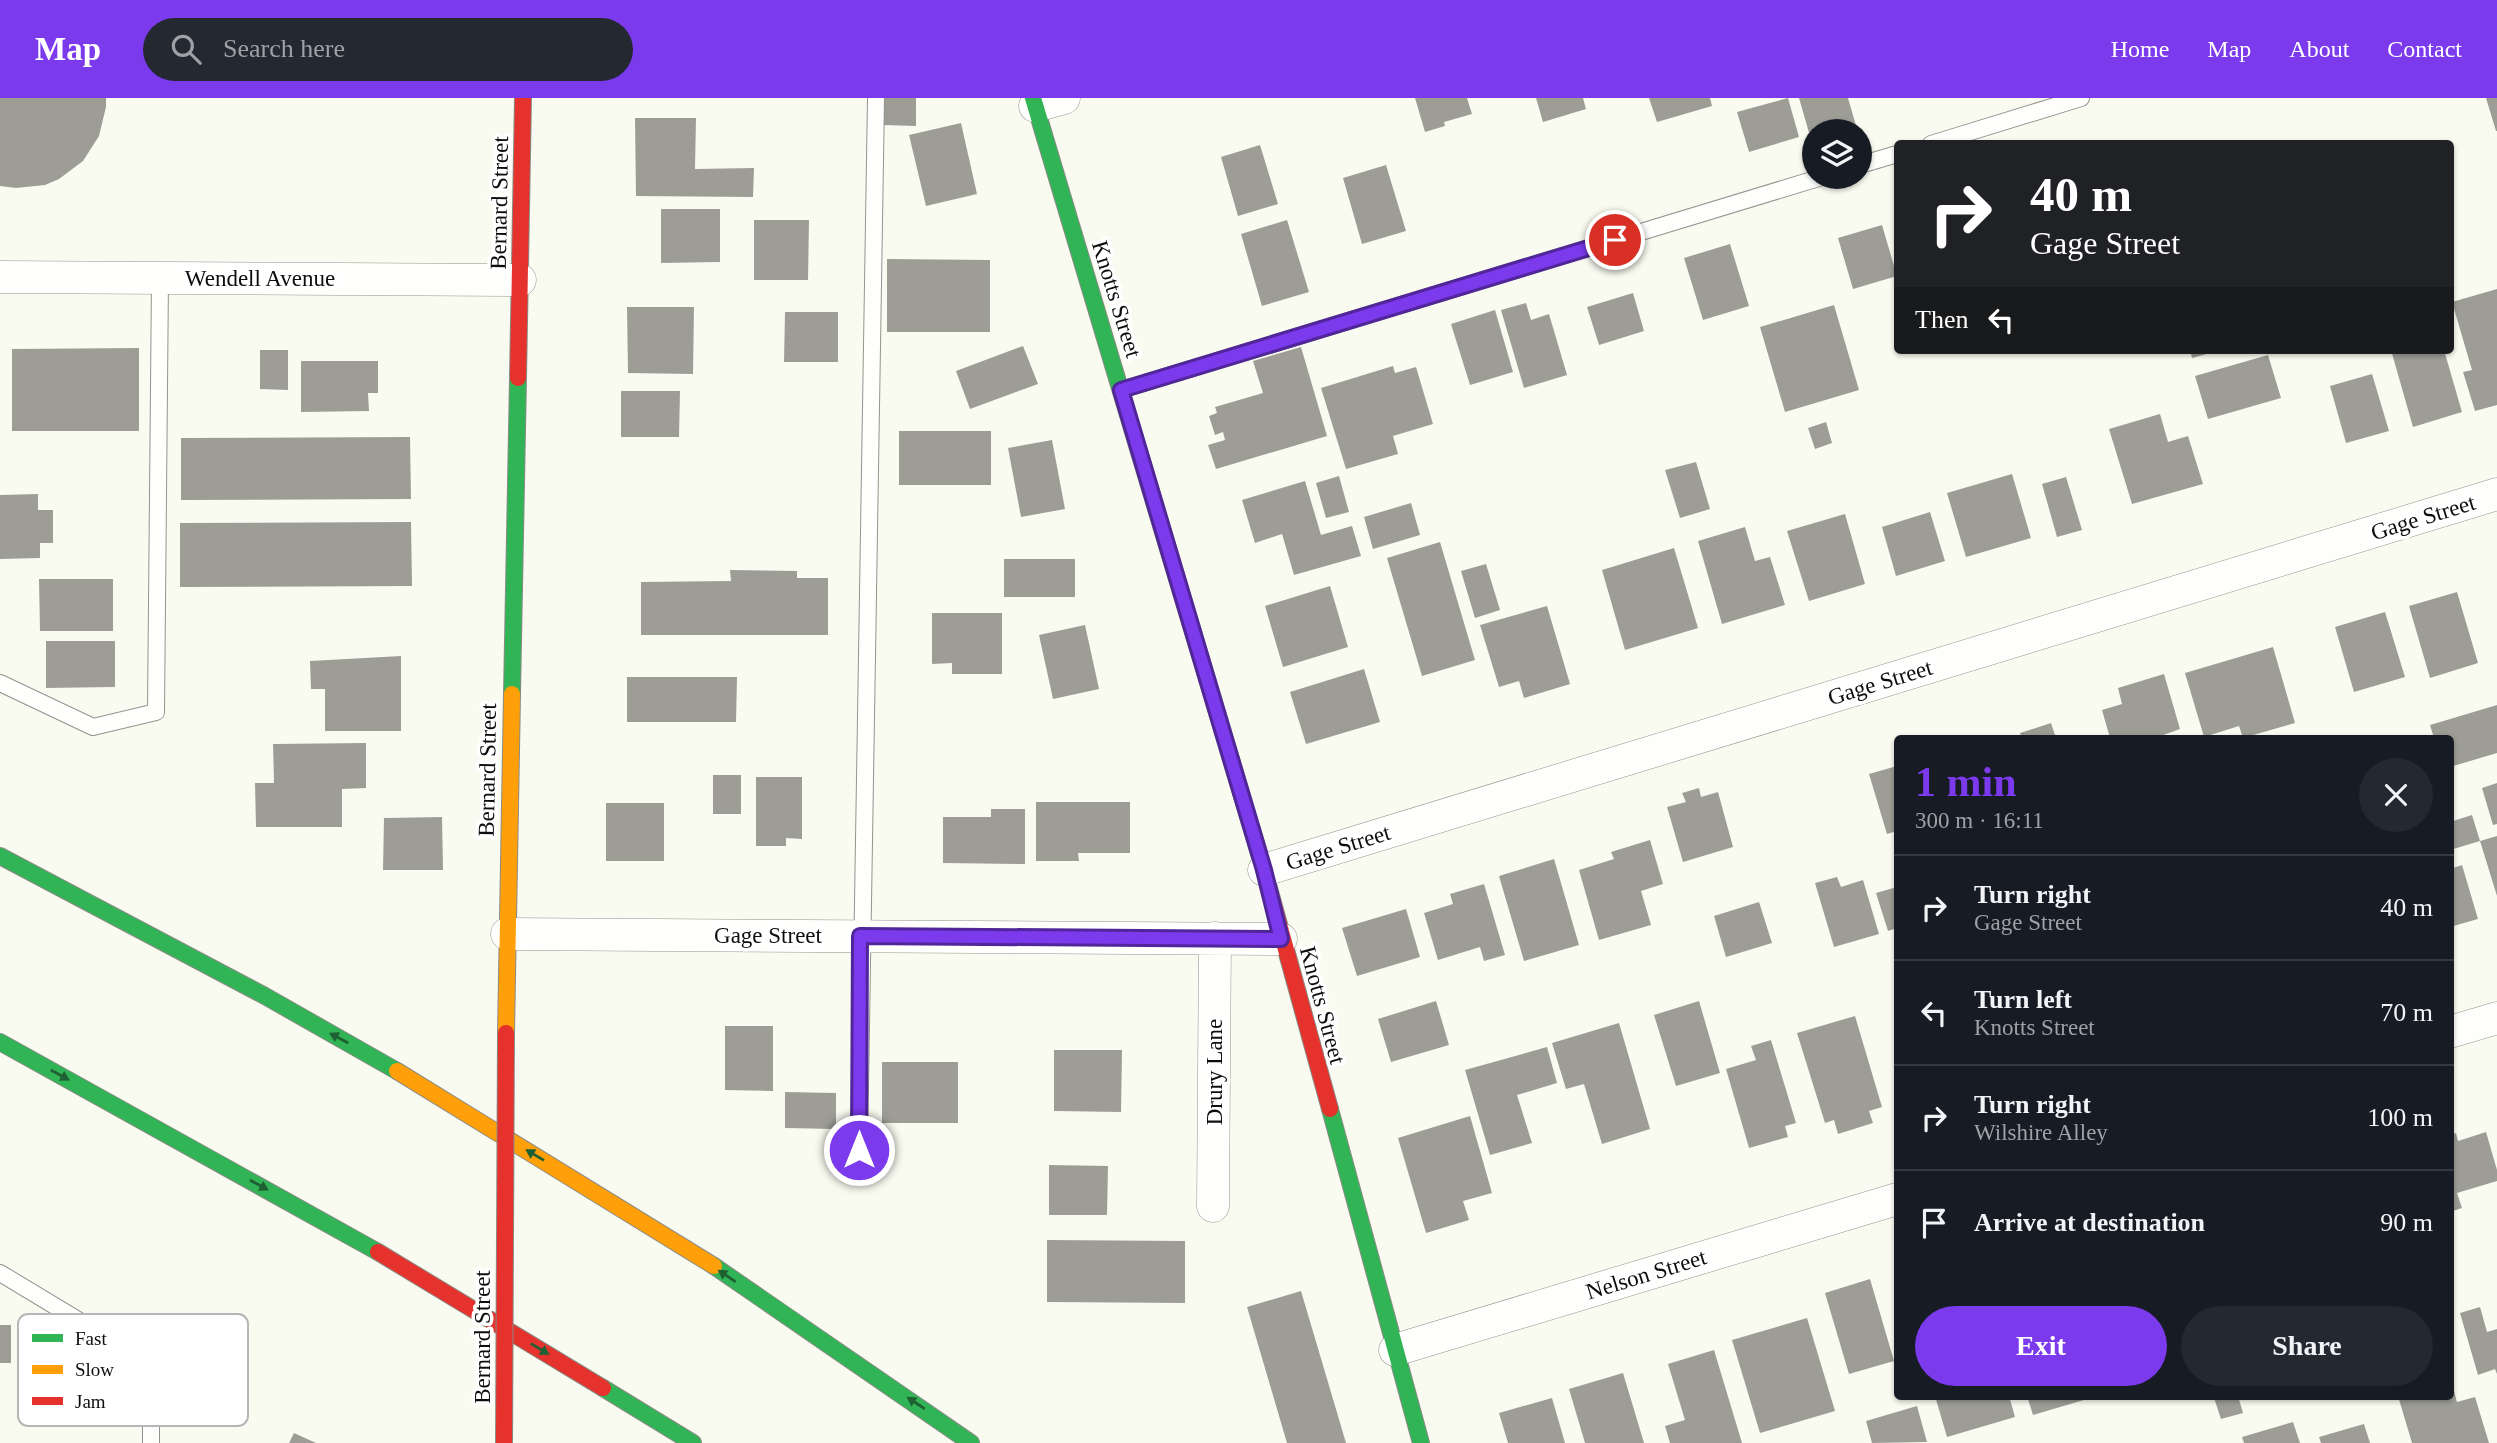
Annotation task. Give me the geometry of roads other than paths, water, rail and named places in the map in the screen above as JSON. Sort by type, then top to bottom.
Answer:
[{"type":"main road","name":"Bernard Street","points":[[504,1443],[507,934],[523,98]]},
{"type":"main road","name":"Knotts Street","points":[[1044,101],[1121,390],[1264,870],[1421,1443]]},
{"type":"main road","points":[[0,856],[350,1044],[446,1101],[702,1259],[971,1443]]},
{"type":"main road","points":[[0,1042],[362,1242],[693,1443]]},
{"type":"street","name":"Wendell Avenue","points":[[0,277],[520,280]]},
{"type":"street","name":"Gage Street","points":[[1264,870],[2497,494]]},
{"type":"street","name":"Gage Street","points":[[507,934],[1281,939]]},
{"type":"street","name":"Drury Lane","points":[[1213,1206],[1215,938]]},
{"type":"street","points":[[2454,1031],[2497,1018]]},
{"type":"street","name":"Nelson Street","points":[[1395,1350],[1894,1200]]},
{"type":"lane","points":[[859,1150],[860,936],[876,98]]},
{"type":"lane","points":[[1944,140],[2081,98]]},
{"type":"lane","points":[[1872,161],[1894,155]]},
{"type":"lane","points":[[1121,390],[1802,183]]},
{"type":"lane","points":[[0,683],[93,727],[156,712],[160,278]]},
{"type":"lane","points":[[0,1273],[68,1314]]}]
